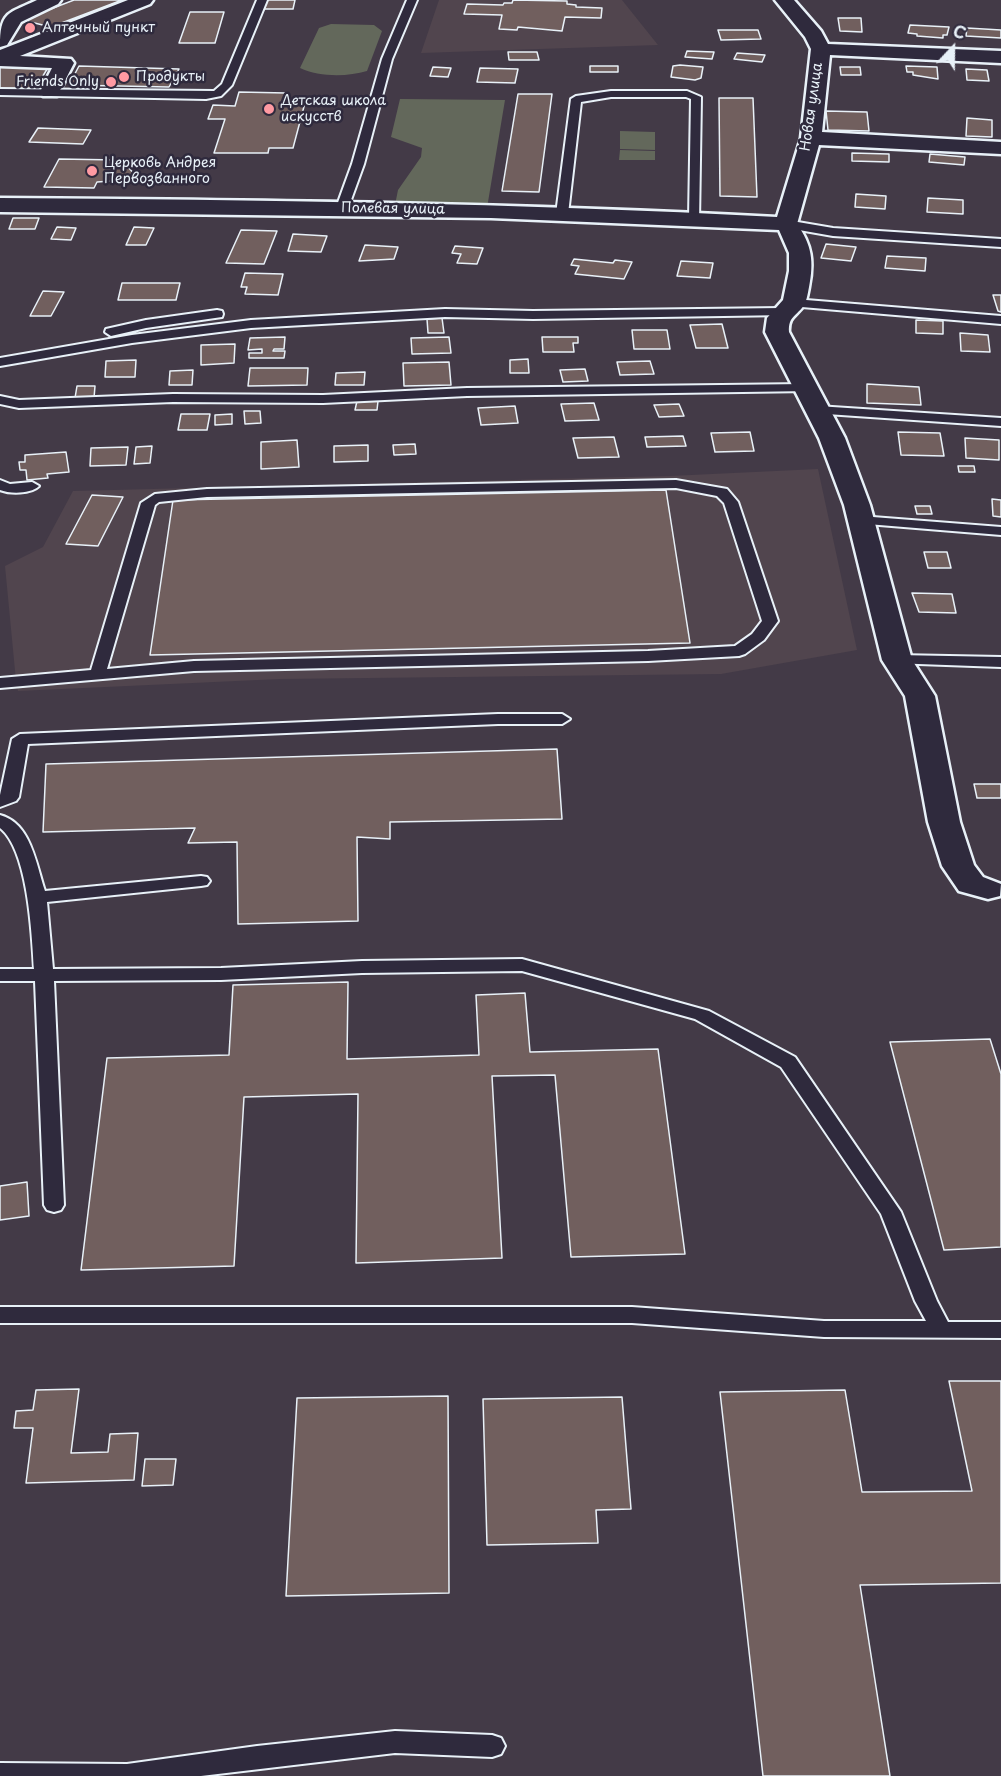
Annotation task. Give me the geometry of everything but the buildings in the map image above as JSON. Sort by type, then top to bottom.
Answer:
[{"type":"street","points":[[0,42],[14,18],[52,0]]},
{"type":"street","points":[[0,59],[144,0]]},
{"type":"street","name":"Новая улица","points":[[784,0],[814,35],[821,49],[811,138],[786,224]]},
{"type":"street","points":[[821,49],[1001,57]]},
{"type":"street","points":[[0,59],[64,63],[50,92]]},
{"type":"street","points":[[811,138],[1001,148]]},
{"type":"street","name":"Полевая улица","points":[[0,205],[342,208],[562,214],[786,224]]},
{"type":"street","points":[[786,224],[798,239],[802,254],[788,307],[776,323],[777,332],[836,449],[857,504],[897,660],[920,696],[944,822],[958,866],[971,884],[994,889]]},
{"type":"lane","points":[[0,92],[206,96],[217,93],[227,85],[262,0]]},
{"type":"lane","points":[[342,208],[358,164],[387,59],[412,0]]},
{"type":"lane","points":[[562,214],[576,99],[611,94],[687,94],[696,97],[694,219]]},
{"type":"lane","points":[[786,224],[833,232],[1001,243]]},
{"type":"lane","points":[[4,362],[132,339],[251,324],[445,313],[533,315],[788,307],[1001,320]]},
{"type":"lane","points":[[0,353],[147,324],[217,314]]},
{"type":"lane","points":[[0,400],[19,404],[173,398],[323,399],[467,392],[811,398],[1001,422]]},
{"type":"lane","points":[[0,484],[8,488],[32,486]]},
{"type":"lane","points":[[0,683],[194,666],[648,656],[739,651],[758,637],[770,621],[730,502],[722,492],[676,484],[207,493],[155,498],[148,503],[98,673]]},
{"type":"lane","points":[[860,520],[1001,531]]},
{"type":"lane","points":[[897,660],[1001,662]]},
{"type":"lane","points":[[0,802],[10,796],[20,739],[498,719],[562,719]]},
{"type":"lane","points":[[0,820],[17,833],[38,897],[44,976],[54,1205]]},
{"type":"lane","points":[[38,897],[201,881]]},
{"type":"lane","points":[[0,975],[221,974],[362,967],[522,965],[702,1015],[788,1062],[891,1212],[926,1301],[940,1329]]},
{"type":"lane","points":[[0,1316],[632,1315],[824,1329],[1001,1330]]},
{"type":"lane","points":[[0,1774],[127,1775],[257,1757],[395,1742],[492,1746]]},
{"type":"shaded area","points":[[439,0],[622,0],[658,45],[421,53]]},
{"type":"shaded area","points":[[818,469],[857,650],[721,674],[280,679],[18,691],[5,566],[43,547],[73,491],[670,476]]},
{"type":"green space","points":[[331,24],[374,25],[382,31],[367,71],[333,75],[300,68],[319,28]]},
{"type":"green space","points":[[400,99],[505,100],[487,208],[395,205],[398,190],[421,157],[422,148],[391,137]]},
{"type":"green space","points":[[620,131],[655,132],[655,150],[620,149]]},
{"type":"green space","points":[[620,150],[655,151],[655,160],[619,160]]},
{"type":"place","name":"Аптечный пункт","points":[[30,28]]},
{"type":"place","name":"Продукты","points":[[124,77]]},
{"type":"place","name":"Friends Only","points":[[111,82]]},
{"type":"place","name":"Детская школа искусств","points":[[269,109]]},
{"type":"place","name":"Церковь Андрея Первозванного","points":[[92,171]]}]
